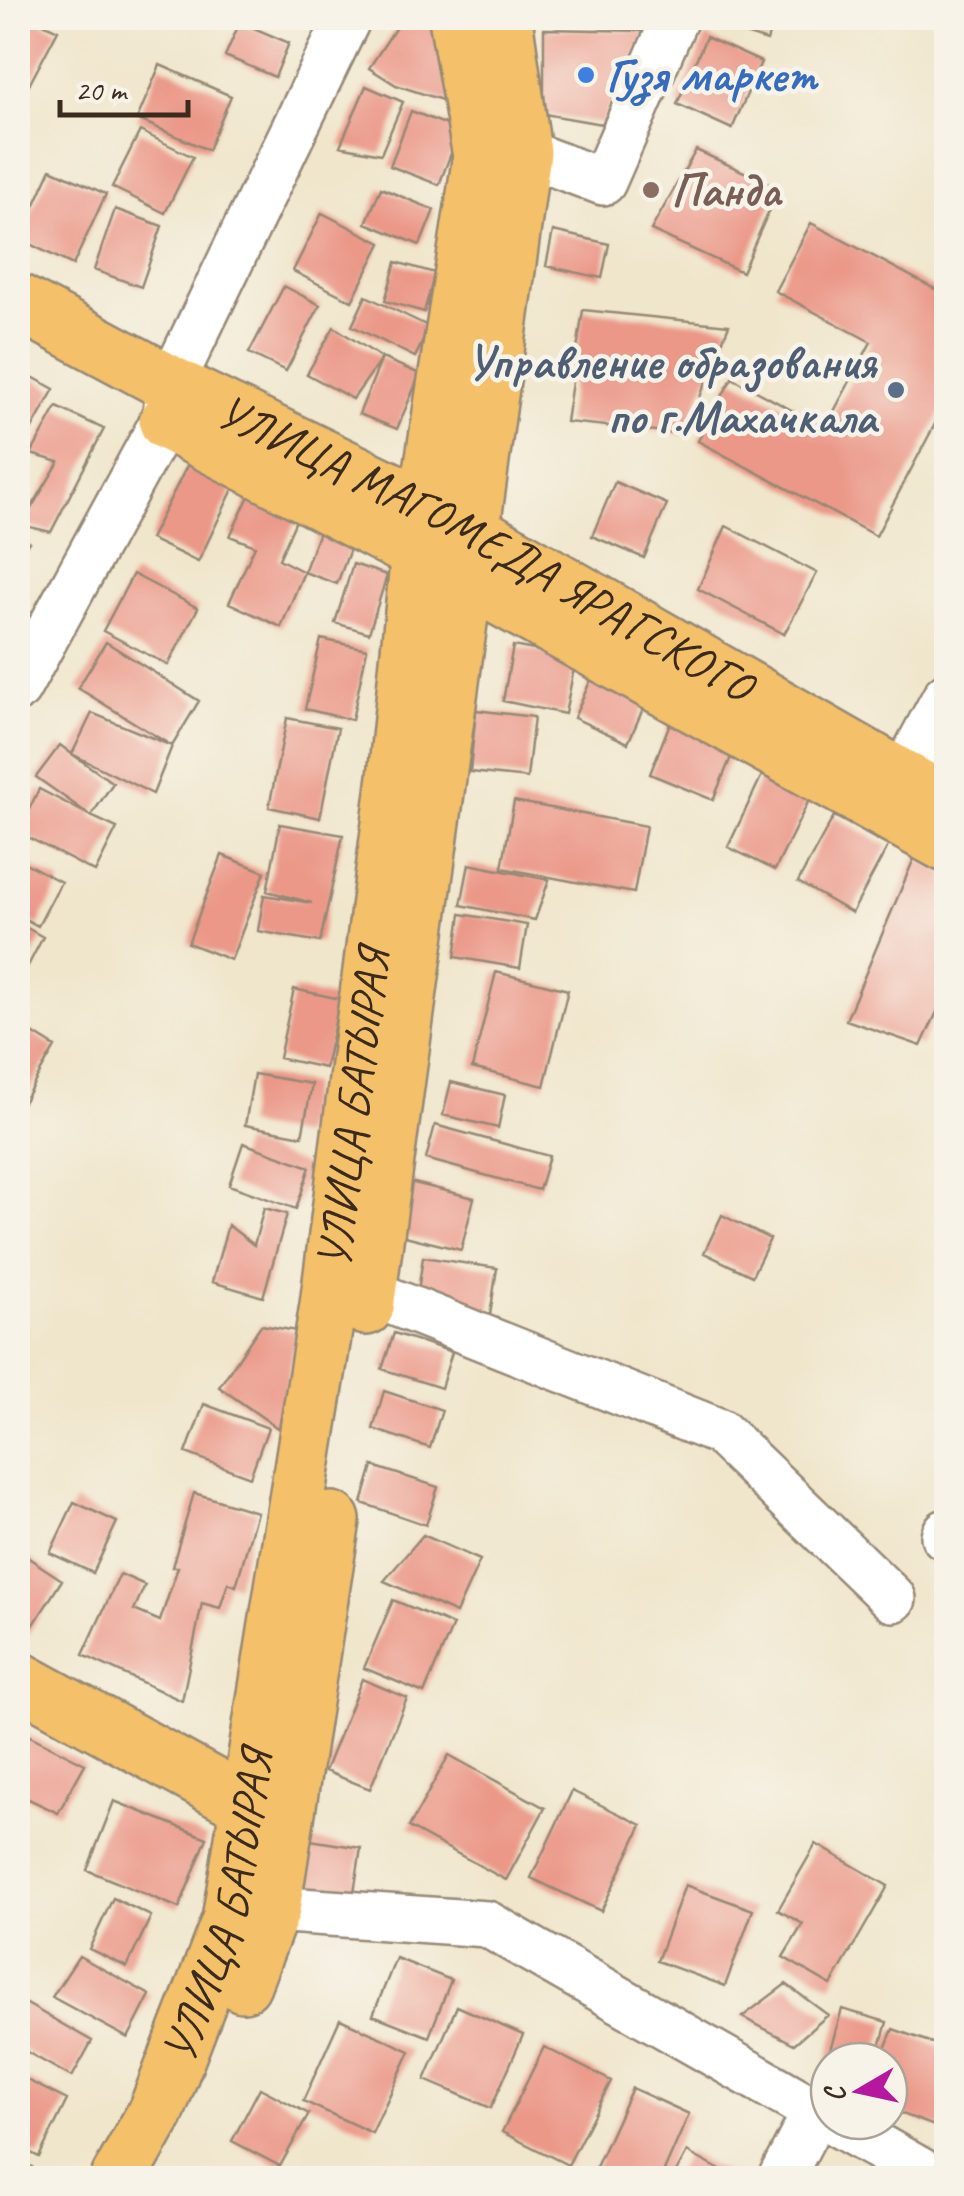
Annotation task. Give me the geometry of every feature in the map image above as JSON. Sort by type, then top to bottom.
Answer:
[{"type":"main road","name":"УЛИЦА БАТЫРАЯ","points":[[457,18],[502,154]]},
{"type":"main road","name":"УЛИЦА БАТЫРАЯ","points":[[267,1811],[368,1292],[446,543],[502,154],[504,18]]},
{"type":"main road","name":"УЛИЦА МАГОМЕДА ЯРАГСКОГО","points":[[18,302],[168,402]]},
{"type":"main road","name":"УЛИЦА МАГОМЕДА ЯРАГСКОГО","points":[[18,343],[168,402],[446,543],[911,798],[946,844]]},
{"type":"main road","name":"УЛИЦА БАТЫРАЯ","points":[[158,2178],[196,2108],[251,1915],[396,777],[446,543]]},
{"type":"main road","points":[[18,1679],[267,1811]]},
{"type":"main road","points":[[18,1694],[267,1811]]},
{"type":"main road","name":"УЛИЦА БАТЫРАЯ","points":[[119,2178],[156,2112],[251,1915]]},
{"type":"street","points":[[18,688],[168,402],[348,18]]},
{"type":"street","points":[[502,154],[603,182],[675,18]]},
{"type":"street","points":[[911,798],[946,696]]},
{"type":"street","points":[[368,1292],[720,1432],[893,1599]]},
{"type":"street","points":[[251,1915],[488,1924],[809,2107]]},
{"type":"street","points":[[782,2178],[809,2141]]},
{"type":"street","points":[[868,2141],[933,2178]]},
{"type":"building","points":[[18,18],[33,18],[58,30],[18,106]]},
{"type":"building","points":[[402,18],[441,18],[451,103],[396,85],[369,68]]},
{"type":"building","points":[[774,18],[767,41],[704,21]]},
{"type":"building","points":[[240,22],[289,43],[275,77],[225,56]]},
{"type":"building","points":[[544,29],[648,31],[602,124],[544,114]]},
{"type":"building","points":[[706,37],[761,62],[732,129],[677,104]]},
{"type":"building","points":[[160,65],[231,96],[208,150],[137,119]]},
{"type":"building","points":[[366,86],[403,102],[381,154],[340,146]]},
{"type":"building","points":[[411,111],[460,130],[439,185],[390,166]]},
{"type":"building","points":[[140,131],[193,157],[165,213],[112,187]]},
{"type":"building","points":[[696,150],[779,188],[742,272],[651,230]]},
{"type":"building","points":[[51,169],[106,194],[73,265],[19,239]]},
{"type":"building","points":[[381,188],[434,210],[420,245],[366,223]]},
{"type":"building","points":[[115,209],[162,226],[141,287],[94,270]]},
{"type":"building","points":[[322,213],[381,243],[352,301],[293,271]]},
{"type":"building","name":"Управление образования по г.Махачкала","points":[[811,223],[946,295],[946,403],[876,536],[698,441],[732,378],[825,428],[871,342],[775,291]]},
{"type":"building","points":[[553,231],[609,244],[602,278],[546,266]]},
{"type":"building","points":[[396,262],[435,273],[424,312],[385,301]]},
{"type":"building","points":[[284,286],[320,305],[286,371],[249,353]]},
{"type":"building","points":[[366,296],[430,327],[415,357],[352,326]]},
{"type":"building","points":[[583,310],[729,325],[685,434],[566,422]]},
{"type":"building","points":[[334,327],[382,358],[353,399],[307,374]]},
{"type":"building","points":[[382,358],[420,374],[397,429],[359,414]]},
{"type":"building","points":[[18,369],[54,389],[18,454]]},
{"type":"building","points":[[57,407],[104,429],[51,532],[21,525],[59,462],[31,454]]},
{"type":"building","points":[[188,464],[234,487],[198,562],[150,539]]},
{"type":"building","points":[[615,482],[667,504],[644,558],[592,536]]},
{"type":"building","points":[[249,496],[297,518],[279,559],[304,572],[281,627],[229,603],[255,546],[230,536]]},
{"type":"building","points":[[726,526],[817,573],[784,634],[698,589]]},
{"type":"building","points":[[320,529],[353,541],[337,584],[304,572]]},
{"type":"building","points":[[18,537],[29,542],[18,557]]},
{"type":"building","points":[[353,564],[387,575],[369,633],[335,623]]},
{"type":"building","points":[[133,574],[198,608],[168,665],[103,631]]},
{"type":"building","points":[[321,639],[367,649],[352,720],[305,709]]},
{"type":"building","points":[[106,642],[199,701],[172,746],[78,688]]},
{"type":"building","points":[[513,646],[576,658],[565,714],[503,701]]},
{"type":"building","points":[[596,668],[650,693],[628,743],[574,718]]},
{"type":"building","points":[[476,710],[534,717],[527,778],[470,772]]},
{"type":"building","points":[[92,713],[172,746],[153,794],[72,754]]},
{"type":"building","points":[[287,718],[338,728],[320,818],[269,807]]},
{"type":"building","points":[[670,723],[734,750],[713,800],[650,774]]},
{"type":"building","points":[[60,745],[113,783],[91,816],[36,777]]},
{"type":"building","points":[[762,775],[810,798],[775,870],[728,847]]},
{"type":"building","points":[[39,789],[117,828],[95,872],[18,832]]},
{"type":"building","points":[[514,801],[646,826],[634,893],[502,868]]},
{"type":"building","points":[[834,816],[888,846],[852,913],[798,882]]},
{"type":"building","points":[[280,824],[343,835],[320,942],[258,931],[264,895],[312,903],[267,891]]},
{"type":"building","points":[[222,855],[265,872],[231,960],[188,943]]},
{"type":"building","points":[[915,856],[946,874],[946,993],[921,1046],[846,1020]]},
{"type":"building","points":[[18,859],[61,882],[38,926],[18,915]]},
{"type":"building","points":[[469,864],[549,880],[535,920],[461,905]]},
{"type":"building","points":[[461,914],[527,925],[520,968],[455,957]]},
{"type":"building","points":[[18,923],[43,937],[18,985]]},
{"type":"building","points":[[496,972],[568,990],[544,1086],[472,1068]]},
{"type":"building","points":[[294,989],[340,999],[325,1068],[279,1058]]},
{"type":"building","points":[[18,1024],[55,1047],[18,1111]]},
{"type":"building","points":[[254,1074],[312,1084],[302,1136],[245,1125]]},
{"type":"building","points":[[451,1082],[505,1095],[498,1128],[443,1115]]},
{"type":"building","points":[[435,1125],[549,1156],[539,1190],[426,1159]]},
{"type":"building","points":[[243,1143],[310,1167],[296,1209],[229,1185]]},
{"type":"building","points":[[410,1182],[474,1198],[461,1250],[397,1234]]},
{"type":"building","points":[[264,1208],[287,1214],[263,1297],[212,1282],[228,1225],[254,1245]]},
{"type":"building","points":[[722,1215],[770,1239],[752,1276],[704,1253]]},
{"type":"building","points":[[423,1257],[497,1268],[490,1315],[416,1305]]},
{"type":"building","points":[[261,1325],[297,1331],[279,1429],[219,1387]]},
{"type":"building","points":[[394,1333],[452,1352],[441,1388],[382,1369]]},
{"type":"building","points":[[384,1391],[442,1410],[430,1448],[373,1429]]},
{"type":"building","points":[[204,1404],[268,1428],[250,1477],[186,1453]]},
{"type":"building","points":[[373,1466],[438,1487],[426,1525],[362,1503]]},
{"type":"building","points":[[194,1493],[257,1512],[236,1586],[228,1583],[220,1608],[202,1603],[182,1701],[83,1655],[120,1574],[145,1585],[134,1610],[160,1621],[178,1567],[172,1567]]},
{"type":"building","points":[[74,1502],[117,1522],[93,1573],[50,1553]]},
{"type":"building","points":[[423,1535],[480,1560],[456,1613],[384,1581]]},
{"type":"building","points":[[18,1551],[62,1580],[24,1640],[18,1636]]},
{"type":"building","points":[[393,1600],[453,1625],[424,1693],[364,1668]]},
{"type":"building","points":[[362,1679],[407,1698],[370,1789],[325,1771]]},
{"type":"building","points":[[18,1730],[85,1764],[58,1813],[18,1794]]},
{"type":"building","points":[[449,1755],[545,1808],[506,1880],[409,1827]]},
{"type":"building","points":[[572,1791],[642,1825],[601,1911],[531,1878]]},
{"type":"building","points":[[114,1801],[207,1838],[179,1908],[87,1870]]},
{"type":"building","points":[[310,1840],[361,1848],[352,1905],[301,1897]]},
{"type":"building","points":[[816,1844],[888,1886],[831,1985],[783,1957],[803,1924],[778,1910]]},
{"type":"building","points":[[685,1885],[753,1910],[725,1986],[657,1961]]},
{"type":"building","points":[[113,1898],[151,1916],[127,1967],[89,1949]]},
{"type":"building","points":[[79,1956],[150,1995],[128,2038],[52,1997]]},
{"type":"building","points":[[396,1958],[451,1980],[429,2037],[373,2015]]},
{"type":"building","points":[[786,1984],[828,2015],[794,2044],[742,2017]]},
{"type":"building","points":[[18,1999],[92,2041],[72,2077],[18,2047]]},
{"type":"building","points":[[457,2006],[523,2035],[491,2108],[425,2080]]},
{"type":"building","points":[[842,2009],[887,2022],[882,2041],[833,2041]]},
{"type":"building","points":[[340,2019],[410,2051],[372,2133],[303,2101]]},
{"type":"building","points":[[893,2029],[946,2048],[945,2130],[909,2116],[909,2041],[888,2041]]},
{"type":"building","points":[[544,2047],[611,2081],[568,2165],[502,2132]]},
{"type":"building","points":[[19,2076],[67,2100],[39,2157],[18,2146]]},
{"type":"building","points":[[260,2088],[309,2114],[280,2166],[232,2141]]},
{"type":"building","points":[[632,2088],[689,2114],[661,2178],[591,2178]]},
{"type":"building","points":[[687,2152],[735,2178],[673,2178]]},
{"type":"building","points":[[18,2160],[32,2167],[26,2178],[18,2178]]},
{"type":"place","name":"Гузя маркет","points":[[586,75]]},
{"type":"place","name":"Панда","points":[[651,190]]},
{"type":"place","name":"Управление образования по г.Махачкала","points":[[896,390]]}]
